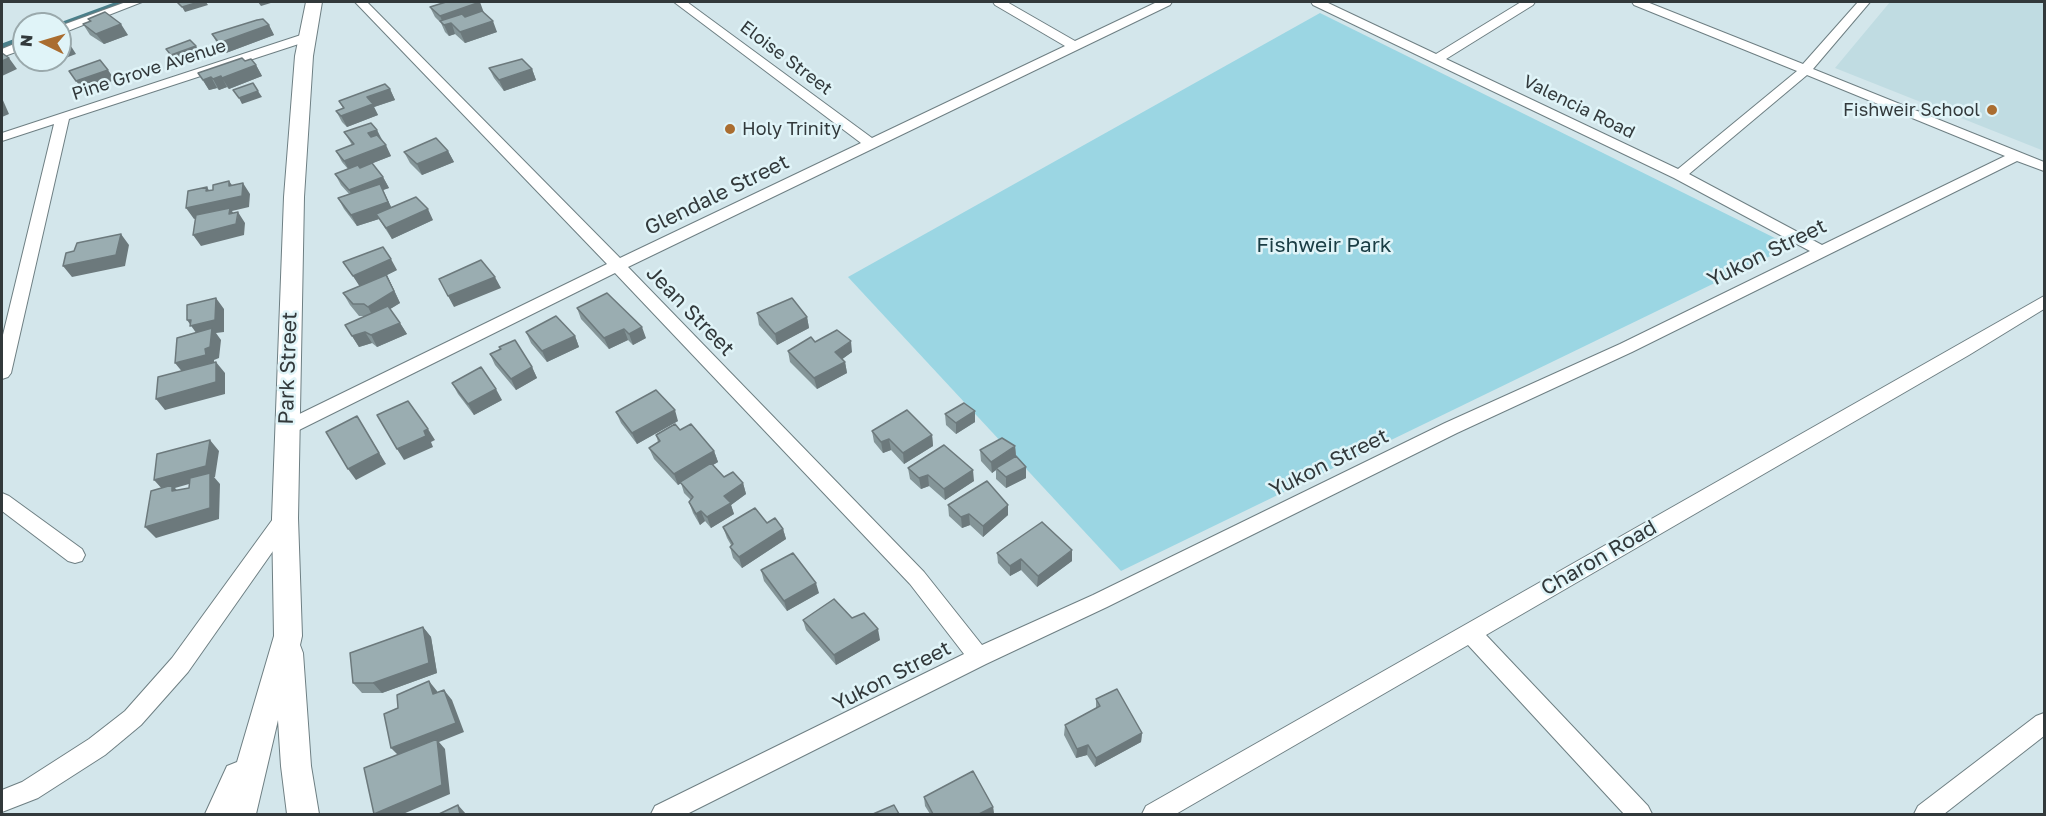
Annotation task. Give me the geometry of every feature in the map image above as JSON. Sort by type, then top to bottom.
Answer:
[{"type":"street","points":[[72,15],[108,2]]},
{"type":"street","points":[[72,26],[136,2]]},
{"type":"street","name":"Park Street","points":[[240,814],[260,731],[288,636],[289,571],[285,518],[286,428],[294,197],[307,37],[314,2]]},
{"type":"street","name":"Jean Street","points":[[361,2],[493,136],[916,578],[959,629],[978,657]]},
{"type":"street","name":"Eloise Street","points":[[680,2],[871,144]]},
{"type":"street","points":[[999,2],[1075,46]]},
{"type":"street","name":"Glendale Street","points":[[286,428],[616,266],[1166,2]]},
{"type":"street","name":"Valencia Road","points":[[1317,2],[1679,175],[1823,252]]},
{"type":"street","points":[[1437,59],[1529,2]]},
{"type":"street","points":[[1638,2],[2044,167]]},
{"type":"street","points":[[1679,175],[1806,70],[1864,2]]},
{"type":"street","name":"Pine Grove Avenue","points":[[2,137],[307,37]]},
{"type":"street","points":[[2,373],[63,117]]},
{"type":"street","name":"Yukon Street","points":[[663,814],[978,657],[1100,601],[1451,428],[1626,348],[2017,156]]},
{"type":"street","name":"Charon Road","points":[[1154,814],[1963,351],[2044,302]]},
{"type":"street","points":[[2,501],[75,555]]},
{"type":"street","points":[[2,801],[30,790],[97,747],[133,718],[180,665],[285,518]]},
{"type":"street","points":[[1469,632],[1640,814]]},
{"type":"street","points":[[288,636],[296,766],[303,814]]},
{"type":"street","points":[[1926,814],[2044,723]]},
{"type":"street","name":"Park Street","points":[[221,814],[260,731]]},
{"type":"shaded area","name":"Fishweir School","points":[[1890,2],[2044,2],[2044,151],[1835,68]]},
{"type":"green space","name":"Fishweir Park","points":[[1320,13],[1791,246],[1121,571],[848,277]]},
{"type":"building","points":[[177,2],[199,2],[182,7]]},
{"type":"building","points":[[446,2],[480,2],[440,16],[430,7]]},
{"type":"building","points":[[482,11],[493,21],[460,32],[451,23],[444,25],[440,21],[462,14],[465,17]]},
{"type":"building","points":[[105,12],[121,24],[96,34],[83,24],[91,21],[88,19]]},
{"type":"building","points":[[263,19],[269,25],[219,43],[212,34],[257,20]]},
{"type":"building","points":[[190,40],[196,46],[171,55],[166,49]]},
{"type":"building","points":[[2,53],[9,58],[2,61]]},
{"type":"building","points":[[242,58],[245,61],[251,59],[256,65],[222,78],[221,76],[213,79],[211,77],[203,80],[198,73]]},
{"type":"building","points":[[522,59],[532,69],[499,80],[489,68]]},
{"type":"building","points":[[100,60],[108,70],[76,81],[70,72]]},
{"type":"building","points":[[253,83],[258,91],[239,98],[233,90]]},
{"type":"building","points":[[385,84],[390,89],[367,97],[373,104],[341,116],[336,111],[344,108],[339,101]]},
{"type":"building","points":[[371,123],[377,130],[368,133],[371,137],[377,135],[386,145],[344,161],[336,151],[354,144],[344,132]]},
{"type":"building","points":[[436,138],[448,151],[417,164],[404,152]]},
{"type":"building","points":[[372,163],[383,177],[349,190],[335,174],[358,165],[360,168]]},
{"type":"building","points":[[229,181],[229,186],[243,183],[242,196],[186,208],[188,191],[207,187],[206,191],[213,190],[213,185]]},
{"type":"building","points":[[380,184],[388,202],[351,215],[338,198]]},
{"type":"building","points":[[416,197],[428,209],[386,228],[376,214]]},
{"type":"building","points":[[230,208],[229,214],[238,212],[236,224],[193,235],[196,215]]},
{"type":"building","points":[[121,234],[116,255],[63,266],[66,253],[74,251],[77,243]]},
{"type":"building","points":[[383,247],[391,259],[353,276],[343,262]]},
{"type":"building","points":[[481,260],[495,277],[448,296],[439,279]]},
{"type":"building","points":[[386,275],[394,291],[368,307],[364,304],[353,304],[343,293]]},
{"type":"building","points":[[607,293],[642,327],[629,334],[624,329],[604,338],[577,308]]},
{"type":"building","points":[[216,298],[215,320],[190,326],[191,320],[187,320],[187,305]]},
{"type":"building","points":[[792,298],[807,317],[775,334],[757,313]]},
{"type":"building","points":[[388,306],[400,323],[371,335],[365,332],[352,336],[345,325]]},
{"type":"building","points":[[556,316],[575,336],[542,351],[526,332]]},
{"type":"building","points":[[212,328],[210,347],[205,349],[206,355],[175,363],[177,338]]},
{"type":"building","points":[[837,330],[851,341],[835,352],[845,362],[814,378],[788,351],[811,337],[815,342]]},
{"type":"building","points":[[515,340],[532,367],[511,379],[490,354]]},
{"type":"building","points":[[216,362],[216,382],[156,399],[158,377]]},
{"type":"building","points":[[481,367],[496,389],[468,404],[452,383]]},
{"type":"building","points":[[656,390],[675,410],[632,433],[616,412]]},
{"type":"building","points":[[408,401],[428,429],[424,431],[426,436],[397,449],[377,415]]},
{"type":"building","points":[[964,403],[975,411],[956,423],[945,414]]},
{"type":"building","points":[[907,410],[932,435],[903,453],[889,439],[881,442],[872,431]]},
{"type":"building","points":[[357,416],[379,453],[348,469],[326,432]]},
{"type":"building","points":[[675,424],[680,430],[691,424],[714,451],[674,474],[649,448],[660,441],[656,435]]},
{"type":"building","points":[[1002,438],[1015,446],[991,462],[980,450]]},
{"type":"building","points":[[210,440],[206,466],[154,480],[157,454]]},
{"type":"building","points":[[944,445],[973,470],[944,489],[928,475],[919,478],[908,468]]},
{"type":"building","points":[[1016,456],[1026,467],[1006,477],[996,468]]},
{"type":"building","points":[[711,463],[724,477],[733,472],[743,483],[724,496],[731,503],[707,517],[701,511],[696,514],[689,502],[693,497],[680,482]]},
{"type":"building","points":[[210,473],[210,508],[145,527],[151,491],[172,485],[172,491],[189,488],[190,478]]},
{"type":"building","points":[[987,481],[1008,505],[983,526],[969,514],[961,517],[948,505]]},
{"type":"building","points":[[755,508],[767,523],[775,518],[783,529],[739,557],[730,547],[733,544],[723,527]]},
{"type":"building","points":[[1042,522],[1072,550],[1038,576],[1021,559],[1010,566],[997,553]]},
{"type":"building","points":[[793,553],[816,583],[784,601],[761,570]]},
{"type":"building","points":[[834,599],[852,618],[864,613],[878,629],[834,655],[803,620]]},
{"type":"building","points":[[423,627],[429,663],[373,683],[353,683],[350,653]]},
{"type":"building","points":[[429,681],[433,694],[444,690],[456,723],[391,748],[384,714],[398,708],[397,695]]},
{"type":"building","points":[[1117,689],[1142,733],[1096,758],[1088,745],[1077,749],[1065,725],[1100,706],[1096,699]]},
{"type":"building","points":[[437,739],[442,785],[374,814],[364,768]]},
{"type":"building","points":[[973,771],[993,807],[979,814],[933,814],[924,797]]},
{"type":"building","points":[[458,805],[460,814],[439,814]]},
{"type":"building","points":[[894,805],[899,814],[873,814]]},
{"type":"waterway","points":[[72,21],[123,2]]},
{"type":"waterway","points":[[2,46],[12,42]]},
{"type":"place","name":"Fishweir School","points":[[1992,110]]},
{"type":"place","name":"Holy Trinity","points":[[730,129]]}]
